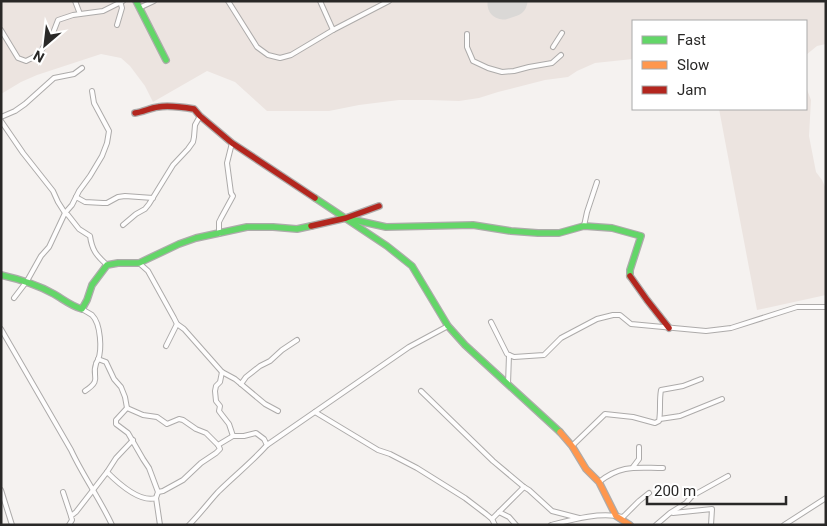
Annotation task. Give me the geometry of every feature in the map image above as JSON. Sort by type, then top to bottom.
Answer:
[{"type":"street","points":[[76,1],[80,14]]},
{"type":"street","points":[[136,1],[166,60]]},
{"type":"street","points":[[139,8],[154,1]]},
{"type":"street","points":[[228,1],[257,48],[268,55],[280,58],[291,55],[333,30],[389,1]]},
{"type":"street","points":[[320,1],[333,30]]},
{"type":"street","points":[[1,30],[18,58],[26,61],[38,55],[53,33],[58,20],[80,14],[103,11],[121,2],[122,8],[116,25]]},
{"type":"street","points":[[553,47],[562,33]]},
{"type":"street","points":[[468,34],[467,47],[474,61],[502,72],[552,63],[561,54]]},
{"type":"street","points":[[1,117],[25,104],[54,78],[74,74],[82,68]]},
{"type":"street","points":[[14,298],[49,246],[65,213],[99,162],[108,143],[109,130],[94,103],[92,91]]},
{"type":"street","points":[[135,113],[169,106],[194,109],[232,143],[387,246],[412,266],[448,326],[465,345],[560,432],[572,446],[586,469],[599,482],[616,516],[630,525]]},
{"type":"street","points":[[123,224],[144,209],[173,165],[188,149],[194,137],[195,125],[200,116]]},
{"type":"street","points":[[1,121],[53,192],[65,213],[79,229],[90,236],[91,247],[107,265]]},
{"type":"street","points":[[219,234],[219,222],[233,196],[227,163],[232,143]]},
{"type":"street","points":[[584,228],[597,182]]},
{"type":"street","points":[[76,197],[85,202],[103,203],[125,196],[153,198]]},
{"type":"street","points":[[82,309],[88,300],[92,285],[107,265],[118,263],[139,264],[179,244],[196,238],[246,227],[296,229],[346,218],[379,206]]},
{"type":"street","points":[[346,218],[386,227],[473,225],[511,231],[559,233],[584,226],[612,228],[641,236],[630,275],[669,328]]},
{"type":"street","points":[[584,228],[597,227]]},
{"type":"street","points":[[584,228],[616,228],[638,234]]},
{"type":"street","points":[[139,264],[148,271],[177,324],[184,328],[222,372],[235,379],[265,404],[278,411]]},
{"type":"street","points":[[1,275],[27,281],[54,294],[74,307],[82,309],[96,321],[100,332],[100,340],[98,359],[95,365],[95,379],[93,385],[85,390]]},
{"type":"street","points":[[491,322],[507,354],[514,357],[544,355],[561,338],[597,320],[613,315],[620,315],[631,324],[706,331],[750,322],[797,307],[826,307]]},
{"type":"street","points":[[166,346],[177,324]]},
{"type":"street","points":[[188,525],[267,445],[410,347],[448,326]]},
{"type":"street","points":[[2,330],[72,450],[112,525]]},
{"type":"street","points":[[241,384],[246,377],[297,340]]},
{"type":"street","points":[[508,384],[509,355]]},
{"type":"street","points":[[98,359],[106,362],[114,379],[121,387],[127,408]]},
{"type":"street","points":[[222,372],[220,382],[216,386],[216,401],[220,406],[222,415],[229,424],[233,436]]},
{"type":"street","points":[[660,419],[659,399],[661,390],[701,380]]},
{"type":"street","points":[[421,391],[493,461],[552,511],[578,518]]},
{"type":"street","points":[[572,446],[606,414],[633,417],[655,423],[660,419],[680,416],[722,399]]},
{"type":"street","points":[[127,408],[116,420],[116,424],[128,433],[149,468],[158,492],[156,498],[160,525]]},
{"type":"street","points":[[127,408],[143,415],[156,417],[167,424],[179,419],[183,420],[206,433],[220,449],[182,480],[158,492]]},
{"type":"street","points":[[315,412],[378,450],[417,468],[465,498],[492,519],[495,525]]},
{"type":"street","points":[[218,445],[233,436],[256,433],[264,439],[267,445]]},
{"type":"street","points":[[71,516],[94,490],[116,458],[133,440]]},
{"type":"street","points":[[633,467],[638,459],[639,447]]},
{"type":"street","points":[[599,482],[614,472],[625,468],[663,468]]},
{"type":"street","points":[[107,472],[122,486],[140,496],[150,500],[156,498]]},
{"type":"street","points":[[656,525],[670,513],[686,504],[692,496],[728,476]]},
{"type":"street","points":[[492,519],[524,487]]},
{"type":"street","points":[[1,490],[12,525]]},
{"type":"street","points":[[63,492],[72,520],[69,525]]},
{"type":"street","points":[[551,525],[578,518],[623,517],[649,493]]},
{"type":"street","points":[[784,525],[826,498]]},
{"type":"street","points":[[670,513],[712,509],[711,525]]},
{"type":"street","points":[[500,512],[509,517],[516,525]]},
{"type":"shaded area","points":[[1,1],[826,1],[826,44],[817,46],[807,54],[807,20],[632,20],[632,59],[595,63],[568,77],[545,80],[479,98],[459,101],[399,100],[329,111],[267,111],[235,82],[207,71],[153,102],[145,86],[130,66],[121,58],[101,54],[37,75],[1,94]]},
{"type":"shaded area","points":[[807,90],[811,100],[809,136],[816,172],[826,189],[826,295],[757,310],[719,110],[807,110]]},
{"type":"runway","points":[[503,4],[512,1]]},
{"type":"traffic: fast","points":[[136,1],[166,60]]},
{"type":"traffic: fast","points":[[315,198],[387,246],[412,266],[448,326],[465,345],[560,432]]},
{"type":"traffic: fast","points":[[350,219],[386,227],[473,225],[538,233],[559,233],[584,226],[612,228],[641,236],[630,270],[630,276]]},
{"type":"traffic: fast","points":[[1,275],[42,288],[82,309],[92,285],[107,265],[139,263],[196,238],[247,227],[297,229],[311,226]]},
{"type":"traffic: slow","points":[[560,432],[572,446],[586,469],[599,482],[616,516],[630,525]]},
{"type":"traffic: jam","points":[[135,113],[162,106],[194,109],[232,143],[315,198]]},
{"type":"traffic: jam","points":[[311,226],[346,218],[379,206]]},
{"type":"traffic: jam","points":[[630,276],[669,328]]}]
